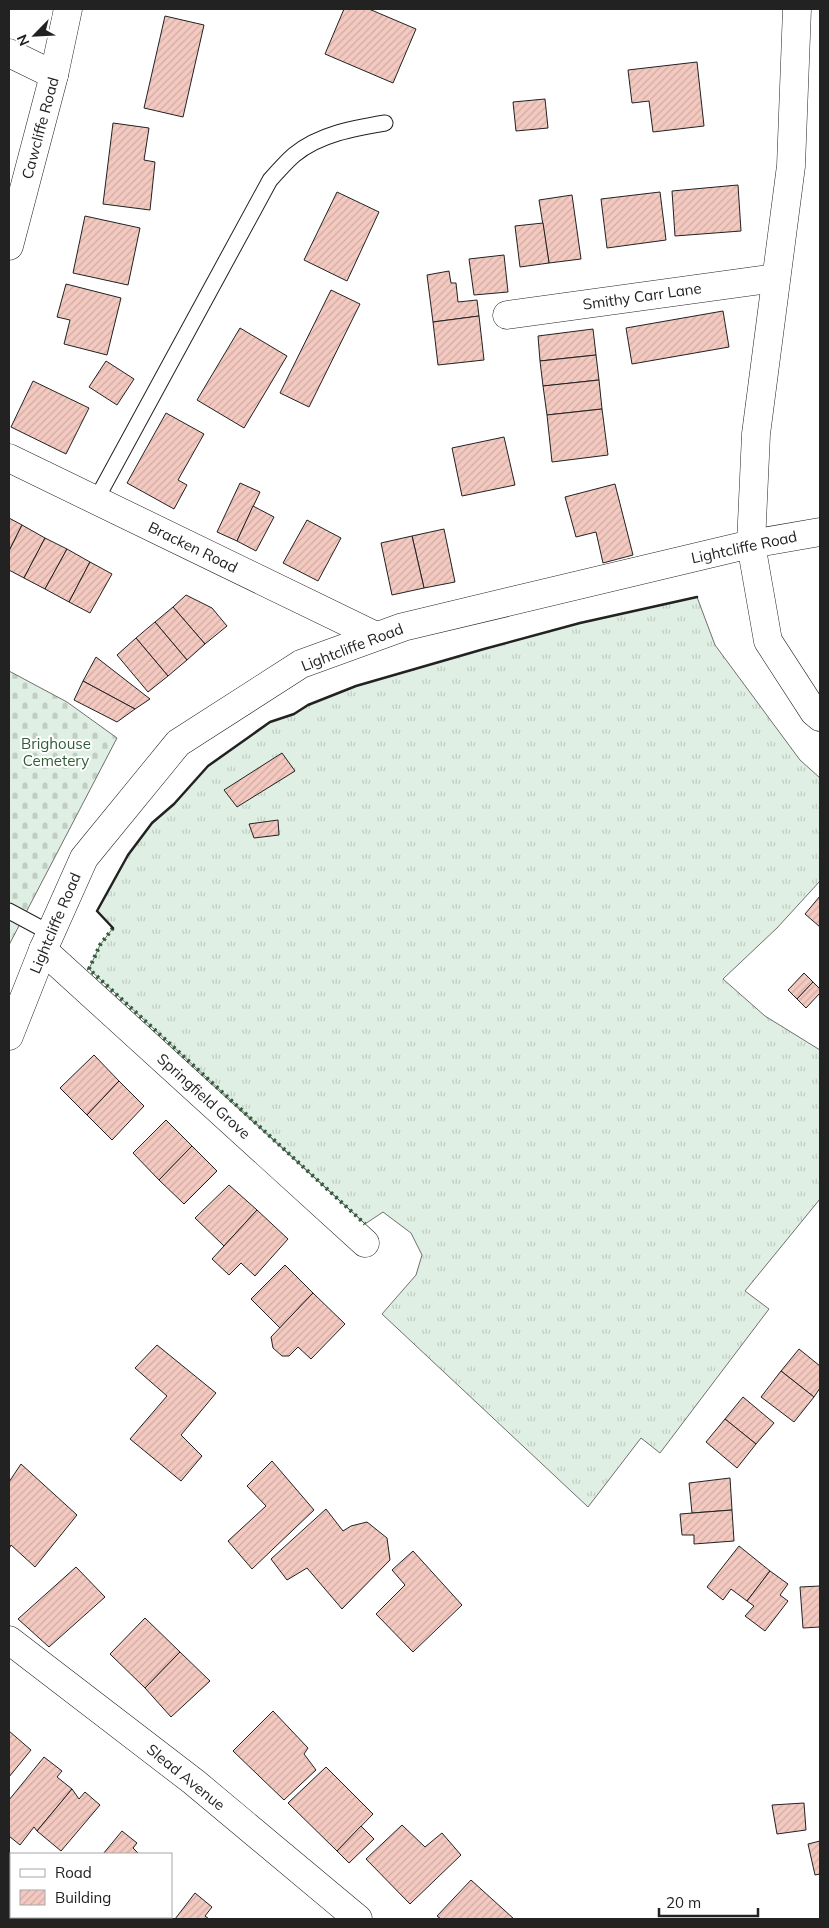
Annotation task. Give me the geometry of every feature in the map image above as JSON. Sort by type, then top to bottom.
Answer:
[{"type":"street","name":"Cawcliffe Road","points":[[9,246],[54,76],[68,9]]},
{"type":"street","points":[[797,9],[791,166],[756,434],[751,544],[768,641],[820,717]]},
{"type":"street","points":[[9,53],[54,76]]},
{"type":"street","name":"Smithy Carr Lane","points":[[507,315],[776,278]]},
{"type":"street","name":"Bracken Road","points":[[9,458],[376,636]]},
{"type":"street","name":"Lightcliffe Road","points":[[9,1036],[46,941],[84,858],[178,743],[301,664],[403,626],[751,544],[820,532]]},
{"type":"street","name":"Springfield Grove","points":[[46,941],[365,1243]]},
{"type":"street","name":"Slead Avenue","points":[[9,1640],[194,1782],[358,1919]]},
{"type":"lane","points":[[96,500],[270,180],[296,154],[323,139],[350,128],[385,123]]},
{"type":"lane","points":[[9,911],[46,941]]},
{"type":"green space","points":[[697,597],[715,645],[800,760],[820,778],[820,881],[777,928],[723,979],[765,1016],[820,1050],[820,1199],[745,1291],[769,1309],[660,1453],[641,1438],[588,1507],[382,1314],[416,1275],[422,1255],[411,1233],[383,1212],[365,1224],[89,969],[100,945],[113,928],[97,911],[128,855],[152,823],[174,804],[208,766],[270,722],[294,714],[308,705],[356,686],[580,623]]},
{"type":"green space","name":"Brighouse Cemetery","points":[[9,671],[67,702],[117,738],[9,945]]},
{"type":"building","points":[[344,9],[369,9],[416,29],[393,83],[325,54]]},
{"type":"building","points":[[165,16],[204,25],[183,117],[144,108]]},
{"type":"building","points":[[697,62],[704,126],[653,132],[649,101],[632,103],[628,70]]},
{"type":"building","points":[[545,99],[548,128],[516,131],[513,102]]},
{"type":"building","points":[[113,123],[149,128],[144,160],[155,162],[150,210],[103,204]]},
{"type":"building","points":[[738,185],[741,231],[675,236],[672,191]]},
{"type":"building","points":[[337,192],[379,212],[347,281],[304,260]]},
{"type":"building","points":[[660,192],[666,240],[607,248],[601,199]]},
{"type":"building","points":[[572,195],[581,259],[549,263],[539,200]]},
{"type":"building","points":[[85,216],[140,228],[128,285],[73,273]]},
{"type":"building","points":[[543,223],[549,263],[520,267],[515,226]]},
{"type":"building","points":[[504,255],[508,292],[474,295],[469,259]]},
{"type":"building","points":[[449,271],[451,283],[456,283],[458,302],[477,300],[479,316],[433,322],[427,275]]},
{"type":"building","points":[[66,284],[121,298],[107,355],[64,344],[70,320],[57,317]]},
{"type":"building","points":[[331,290],[360,304],[309,407],[280,393]]},
{"type":"building","points":[[723,311],[729,347],[632,364],[626,328]]},
{"type":"building","points":[[479,316],[484,360],[438,365],[433,322]]},
{"type":"building","points":[[240,328],[287,356],[244,428],[197,400]]},
{"type":"building","points":[[593,329],[596,355],[540,361],[538,336]]},
{"type":"building","points":[[596,355],[599,380],[543,386],[540,361]]},
{"type":"building","points":[[106,361],[134,379],[117,405],[89,387]]},
{"type":"building","points":[[599,380],[602,409],[547,415],[543,386]]},
{"type":"building","points":[[33,381],[89,408],[66,454],[11,427]]},
{"type":"building","points":[[602,409],[608,455],[552,462],[547,415]]},
{"type":"building","points":[[166,413],[204,434],[178,480],[187,485],[174,509],[127,483]]},
{"type":"building","points":[[504,437],[515,485],[462,496],[452,448]]},
{"type":"building","points":[[240,483],[260,492],[237,541],[217,532]]},
{"type":"building","points":[[615,484],[633,555],[603,563],[596,532],[576,537],[565,497]]},
{"type":"building","points":[[253,506],[274,517],[256,551],[237,541]]},
{"type":"building","points":[[9,518],[22,525],[9,551]]},
{"type":"building","points":[[307,520],[341,538],[318,581],[283,563]]},
{"type":"building","points":[[22,525],[45,538],[24,578],[9,570],[9,551]]},
{"type":"building","points":[[444,529],[455,582],[424,588],[412,536]]},
{"type":"building","points":[[412,536],[424,588],[392,595],[381,543]]},
{"type":"building","points":[[45,538],[67,549],[45,589],[24,578]]},
{"type":"building","points":[[67,549],[90,562],[69,602],[45,589]]},
{"type":"building","points":[[90,562],[112,574],[90,613],[69,602]]},
{"type":"building","points":[[186,595],[212,608],[227,626],[205,644],[173,607]]},
{"type":"building","points":[[173,607],[205,644],[187,660],[155,622]]},
{"type":"building","points":[[155,622],[187,660],[168,676],[136,638]]},
{"type":"building","points":[[136,638],[168,676],[148,692],[117,655]]},
{"type":"building","points":[[96,657],[150,699],[135,709],[83,681]]},
{"type":"building","points":[[83,681],[135,709],[117,722],[74,700]]},
{"type":"building","points":[[282,753],[295,771],[237,807],[224,790]]},
{"type":"building","points":[[278,820],[279,835],[254,838],[249,824]]},
{"type":"building","points":[[820,896],[820,927],[805,914]]},
{"type":"building","points":[[804,973],[813,982],[797,999],[788,990]]},
{"type":"building","points":[[813,982],[820,989],[820,993],[806,1008],[797,999]]},
{"type":"building","points":[[94,1055],[119,1081],[87,1115],[60,1088]]},
{"type":"building","points":[[119,1081],[144,1106],[112,1140],[87,1115]]},
{"type":"building","points":[[166,1120],[192,1146],[159,1180],[133,1153]]},
{"type":"building","points":[[192,1146],[217,1171],[184,1204],[159,1180]]},
{"type":"building","points":[[229,1185],[257,1210],[224,1246],[195,1218]]},
{"type":"building","points":[[257,1210],[288,1239],[255,1276],[241,1263],[229,1275],[212,1259]]},
{"type":"building","points":[[285,1265],[313,1293],[280,1328],[251,1299]]},
{"type":"building","points":[[313,1293],[345,1324],[311,1359],[298,1347],[289,1356],[282,1356],[273,1348],[271,1337]]},
{"type":"building","points":[[157,1345],[216,1393],[181,1435],[202,1456],[181,1481],[130,1439],[167,1396],[135,1368]]},
{"type":"building","points":[[799,1349],[820,1366],[820,1388],[814,1397],[781,1371]]},
{"type":"building","points":[[781,1371],[814,1397],[794,1422],[761,1397]]},
{"type":"building","points":[[743,1397],[774,1423],[756,1444],[725,1419]]},
{"type":"building","points":[[725,1419],[756,1444],[737,1468],[706,1442]]},
{"type":"building","points":[[272,1461],[314,1510],[252,1569],[228,1541],[266,1506],[247,1486]]},
{"type":"building","points":[[21,1464],[77,1515],[35,1567],[11,1545],[9,1549],[9,1482]]},
{"type":"building","points":[[730,1478],[732,1510],[692,1513],[689,1483]]},
{"type":"building","points":[[326,1509],[343,1531],[351,1526],[367,1522],[387,1538],[390,1560],[342,1609],[307,1568],[287,1580],[271,1559]]},
{"type":"building","points":[[732,1510],[734,1541],[694,1544],[694,1535],[682,1535],[680,1514]]},
{"type":"building","points":[[739,1546],[770,1571],[747,1601],[731,1589],[723,1600],[707,1587]]},
{"type":"building","points":[[413,1551],[462,1605],[413,1652],[376,1614],[405,1585],[392,1570]]},
{"type":"building","points":[[76,1567],[105,1597],[49,1647],[18,1619]]},
{"type":"building","points":[[770,1571],[788,1584],[780,1595],[788,1601],[765,1631],[745,1616],[754,1606],[747,1601]]},
{"type":"building","points":[[820,1586],[820,1627],[803,1628],[800,1587]]},
{"type":"building","points":[[145,1618],[180,1652],[145,1688],[110,1654]]},
{"type":"building","points":[[180,1652],[210,1681],[171,1717],[145,1688]]},
{"type":"building","points":[[273,1711],[308,1748],[304,1754],[316,1770],[284,1800],[233,1751]]},
{"type":"building","points":[[9,1731],[31,1750],[9,1777]]},
{"type":"building","points":[[44,1757],[62,1771],[57,1777],[72,1789],[37,1831],[34,1827],[20,1845],[9,1836],[9,1800]]},
{"type":"building","points":[[326,1767],[373,1814],[337,1851],[288,1803]]},
{"type":"building","points":[[72,1789],[79,1799],[85,1792],[100,1805],[61,1851],[37,1831]]},
{"type":"building","points":[[804,1803],[806,1830],[777,1834],[772,1805]]},
{"type":"building","points":[[402,1825],[425,1847],[442,1833],[461,1855],[410,1904],[366,1859]]},
{"type":"building","points":[[361,1826],[374,1839],[349,1863],[337,1851]]},
{"type":"building","points":[[122,1831],[137,1843],[133,1848],[138,1853],[104,1853]]},
{"type":"building","points":[[820,1841],[820,1874],[815,1875],[808,1844]]},
{"type":"building","points":[[471,1880],[514,1919],[441,1919],[437,1916]]},
{"type":"building","points":[[195,1893],[212,1907],[205,1916],[209,1919],[175,1919]]},
{"type":"hedge","points":[[113,928],[100,945],[89,969],[365,1224]]},
{"type":"wall","points":[[113,928],[97,911],[128,855],[152,823],[174,804],[208,766],[270,722],[294,714],[308,705],[356,686],[580,623],[697,597]]}]
